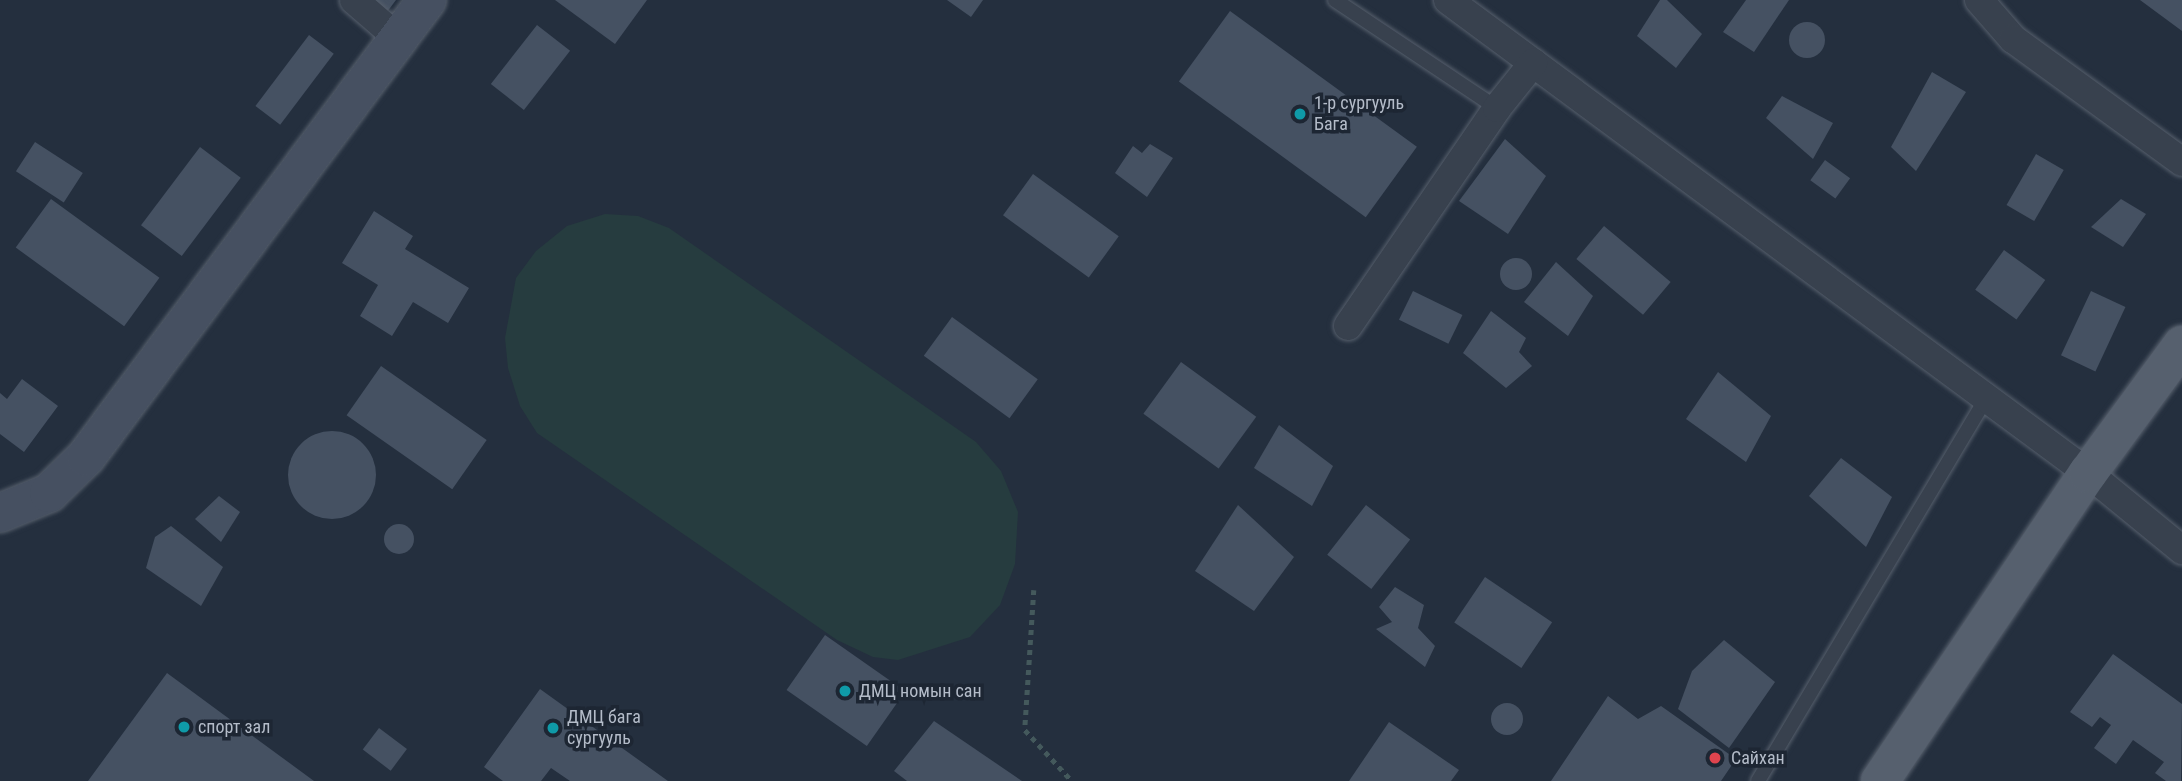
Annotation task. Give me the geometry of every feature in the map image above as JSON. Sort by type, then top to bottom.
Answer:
[{"type":"main road","points":[[0,513],[49,493],[86,457],[427,0]]},
{"type":"main road","points":[[1880,781],[2088,473],[2182,345]]},
{"type":"street","points":[[354,0],[398,38]]},
{"type":"street","points":[[1448,0],[1985,400],[2088,473],[2182,550]]},
{"type":"street","points":[[1979,0],[2013,39],[2182,162]]},
{"type":"street","points":[[1348,326],[1497,108],[1533,63]]},
{"type":"lane","points":[[1335,0],[1497,108]]},
{"type":"lane","points":[[1758,781],[1985,400]]},
{"type":"path","points":[[1034,590],[1025,730],[1072,781]]},
{"type":"green space","points":[[605,214],[638,216],[669,228],[976,442],[1001,471],[1018,512],[1015,564],[1000,605],[970,637],[898,660],[873,657],[837,640],[537,433],[520,406],[508,368],[505,338],[516,278],[536,251],[567,226]]},
{"type":"building","points":[[370,0],[396,0],[387,12]]},
{"type":"building","points":[[555,0],[647,0],[615,44]]},
{"type":"building","points":[[947,0],[983,0],[971,17]]},
{"type":"building","points":[[1660,0],[1667,0],[1702,34],[1676,68],[1637,36]]},
{"type":"building","points":[[1746,0],[1789,0],[1754,52],[1723,32]]},
{"type":"building","points":[[2140,0],[2182,0],[2182,31]]},
{"type":"building","name":"1-р сургууль Бага","points":[[1230,11],[1417,147],[1366,217],[1179,81]]},
{"type":"building","points":[[1807,22],[1820,27],[1825,40],[1820,53],[1807,58],[1794,53],[1789,40],[1794,27]]},
{"type":"building","points":[[537,25],[570,51],[524,110],[491,84]]},
{"type":"building","points":[[309,35],[334,54],[280,125],[255,106]]},
{"type":"building","points":[[1932,72],[1966,92],[1916,171],[1891,147]]},
{"type":"building","points":[[1782,96],[1833,123],[1813,159],[1766,118]]},
{"type":"building","points":[[1505,139],[1546,176],[1508,234],[1459,201]]},
{"type":"building","points":[[35,142],[83,173],[64,202],[16,171]]},
{"type":"building","points":[[1150,144],[1173,158],[1147,197],[1115,173],[1133,146],[1142,153]]},
{"type":"building","points":[[200,147],[241,178],[182,256],[141,225]]},
{"type":"building","points":[[2036,154],[2064,170],[2034,221],[2006,205]]},
{"type":"building","points":[[1825,160],[1850,178],[1835,198],[1810,180]]},
{"type":"building","points":[[1033,174],[1119,236],[1089,278],[1003,215]]},
{"type":"building","points":[[51,199],[159,278],[124,326],[16,248]]},
{"type":"building","points":[[2121,199],[2146,214],[2123,247],[2091,227]]},
{"type":"building","points":[[374,211],[413,236],[405,249],[469,288],[448,323],[413,302],[392,336],[360,316],[378,285],[342,263]]},
{"type":"building","points":[[1604,226],[1671,282],[1643,315],[1576,259]]},
{"type":"building","points":[[2004,250],[2045,280],[2016,320],[1975,290]]},
{"type":"building","points":[[1516,258],[1527,263],[1532,274],[1527,285],[1516,290],[1505,285],[1500,274],[1505,263]]},
{"type":"building","points":[[1556,262],[1593,296],[1568,336],[1524,302]]},
{"type":"building","points":[[1413,291],[1462,315],[1448,344],[1399,320]]},
{"type":"building","points":[[2091,291],[2125,307],[2095,371],[2061,355]]},
{"type":"building","points":[[1491,311],[1526,338],[1519,352],[1532,366],[1506,388],[1463,353]]},
{"type":"building","points":[[952,317],[1038,379],[1010,418],[924,356]]},
{"type":"building","points":[[1181,362],[1256,417],[1219,468],[1143,414]]},
{"type":"building","points":[[381,366],[487,440],[452,489],[347,415]]},
{"type":"building","points":[[1718,372],[1771,416],[1746,462],[1686,419]]},
{"type":"building","points":[[22,379],[58,406],[24,452],[0,434],[0,393],[7,399]]},
{"type":"building","points":[[1279,425],[1333,466],[1312,506],[1254,468]]},
{"type":"building","points":[[332,431],[349,435],[363,444],[372,458],[376,475],[372,492],[363,506],[349,515],[332,519],[315,515],[301,506],[292,492],[288,475],[292,458],[301,444],[315,435]]},
{"type":"building","points":[[1841,458],[1892,497],[1866,547],[1809,496]]},
{"type":"building","points":[[219,496],[240,512],[221,542],[195,519]]},
{"type":"building","points":[[1238,505],[1294,557],[1254,611],[1195,571]]},
{"type":"building","points":[[1366,505],[1410,539],[1371,589],[1327,555]]},
{"type":"building","points":[[399,524],[410,528],[414,539],[410,550],[399,554],[388,550],[384,539],[388,528]]},
{"type":"building","points":[[171,526],[223,567],[201,606],[146,568],[155,537]]},
{"type":"building","points":[[1485,577],[1552,622],[1521,668],[1454,623]]},
{"type":"building","points":[[1395,587],[1424,605],[1418,628],[1435,646],[1425,667],[1376,629],[1392,622],[1379,607]]},
{"type":"building","name":"ДМЦ номын сан","points":[[825,635],[905,691],[867,746],[787,690]]},
{"type":"building","points":[[1724,640],[1775,682],[1729,748],[1678,709],[1692,671]]},
{"type":"building","points":[[2113,654],[2182,704],[2181,781],[2166,781],[2155,773],[2164,762],[2133,740],[2116,764],[2094,748],[2111,725],[2100,717],[2092,727],[2070,712]]},
{"type":"building","name":"спорт зал","points":[[167,673],[314,781],[88,781]]},
{"type":"building","name":"ДМЦ бага сургууль","points":[[540,689],[668,781],[570,781],[551,768],[541,781],[503,781],[484,767]]},
{"type":"building","points":[[1608,696],[1638,719],[1661,706],[1736,759],[1721,781],[1551,781]]},
{"type":"building","points":[[1507,703],[1518,708],[1523,719],[1518,730],[1507,735],[1496,730],[1491,719],[1496,708]]},
{"type":"building","points":[[934,721],[1022,781],[907,781],[894,771]]},
{"type":"building","points":[[1389,722],[1459,770],[1451,781],[1349,781]]},
{"type":"building","points":[[379,728],[407,749],[391,771],[363,750]]},
{"type":"place","name":"1-р сургууль Бага","points":[[1300,114]]},
{"type":"place","name":"ДМЦ номын сан","points":[[845,691]]},
{"type":"place","name":"спорт зал","points":[[184,727]]},
{"type":"place","name":"ДМЦ бага сургууль","points":[[553,728]]},
{"type":"place","name":"Сайхан","points":[[1715,758]]}]
